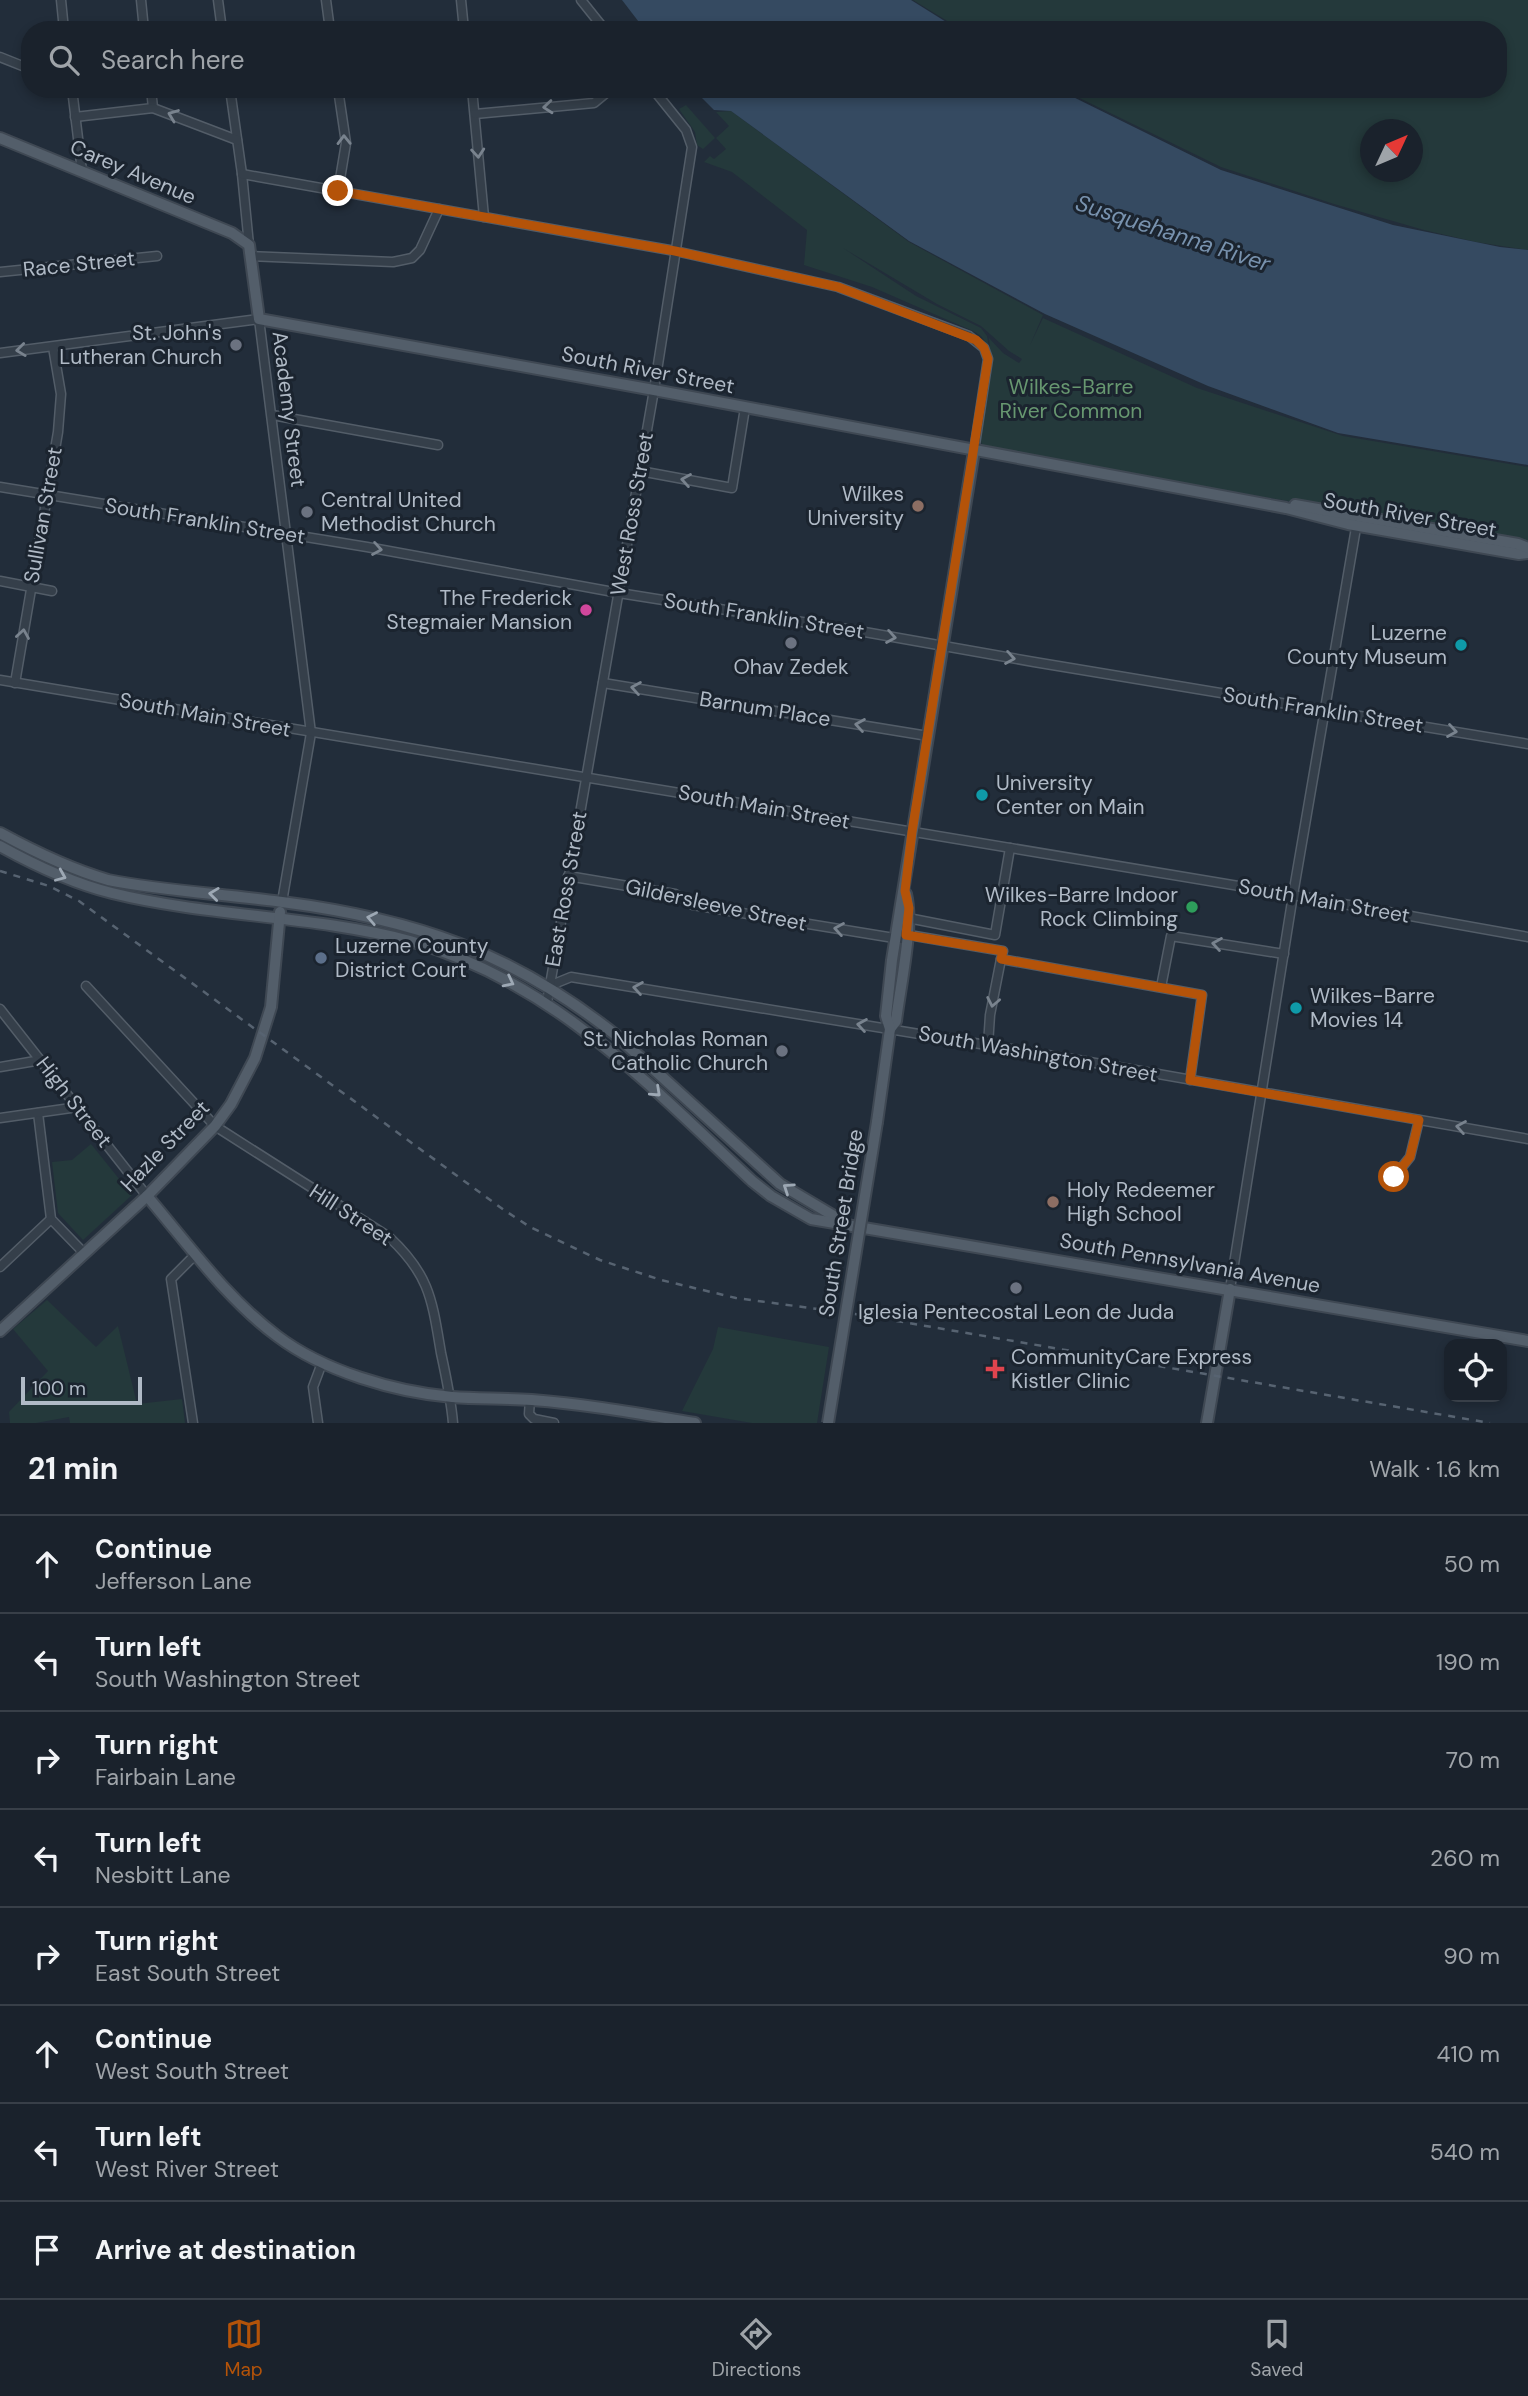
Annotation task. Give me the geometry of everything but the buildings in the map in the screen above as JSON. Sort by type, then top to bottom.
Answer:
[{"type":"main road","name":"Carey Avenue","points":[[0,138],[232,233],[249,250]]},
{"type":"main road","name":"Academy Street","points":[[249,250],[259,319]]},
{"type":"main road","name":"South River Street","points":[[259,319],[1357,521],[1519,554],[1528,553]]},
{"type":"main road","points":[[901,937],[912,832],[974,451]]},
{"type":"main road","name":"South River Street","points":[[1357,521],[1528,548]]},
{"type":"main road","name":"South Pennsylvania Avenue","points":[[0,833],[46,857],[108,880],[282,902],[392,921],[456,941],[502,960],[549,986],[617,1035],[780,1184],[846,1223]]},
{"type":"main road","name":"South Pennsylvania Avenue","points":[[0,846],[31,863],[111,893],[166,903],[280,917],[410,941],[467,961],[547,1002],[618,1056],[752,1181],[771,1196],[811,1219],[1528,1341]]},
{"type":"main road","points":[[901,937],[909,908],[905,891]]},
{"type":"main road","name":"Hazle Street","points":[[0,1331],[147,1196],[215,1126],[245,1080],[263,1034],[272,1000],[282,902]]},
{"type":"main road","name":"South Street Bridge","points":[[828,1423],[890,1029],[896,1021],[901,937]]},
{"type":"main road","points":[[147,1196],[241,1306],[280,1339],[323,1363],[367,1379],[450,1397],[530,1399],[695,1423]]},
{"type":"main road","points":[[1207,1423],[1230,1289]]},
{"type":"street","points":[[61,0],[63,21]]},
{"type":"street","points":[[141,0],[143,21]]},
{"type":"street","points":[[218,0],[221,21]]},
{"type":"street","points":[[326,0],[329,21]]},
{"type":"street","points":[[461,0],[463,21]]},
{"type":"street","points":[[581,0],[598,21]]},
{"type":"street","points":[[0,57],[21,65]]},
{"type":"street","points":[[73,98],[82,172]]},
{"type":"street","points":[[152,98],[153,108]]},
{"type":"street","name":"Academy Street","points":[[231,98],[249,250]]},
{"type":"street","points":[[338,191],[346,143],[339,98]]},
{"type":"street","points":[[473,98],[484,217]]},
{"type":"street","points":[[475,114],[594,103],[600,98]]},
{"type":"street","name":"West Ross Street","points":[[587,777],[654,390],[692,147],[686,130],[660,98]]},
{"type":"street","points":[[75,117],[153,108],[237,140]]},
{"type":"street","points":[[242,174],[675,251],[838,287],[969,336],[984,348],[988,359],[974,451]]},
{"type":"street","points":[[249,250],[393,262],[412,258],[420,250],[439,209]]},
{"type":"street","name":"Race Street","points":[[0,272],[157,256]]},
{"type":"street","name":"Academy Street","points":[[259,319],[311,733]]},
{"type":"street","name":"South River Street","points":[[0,353],[259,319]]},
{"type":"street","name":"Sullivan Street","points":[[15,683],[58,432],[61,394],[53,347]]},
{"type":"street","points":[[640,471],[732,488],[745,408]]},
{"type":"street","points":[[272,415],[438,446]]},
{"type":"street","name":"South Franklin Street","points":[[0,487],[1528,744]]},
{"type":"street","points":[[1230,1289],[1293,895],[1357,521]]},
{"type":"street","points":[[0,581],[52,591]]},
{"type":"street","name":"South Main Street","points":[[0,680],[1293,895],[1528,937]]},
{"type":"street","name":"Barnum Place","points":[[603,683],[928,736]]},
{"type":"street","name":"Hazle Street","points":[[282,902],[311,733]]},
{"type":"street","name":"East Ross Street","points":[[547,1002],[587,777]]},
{"type":"street","points":[[908,918],[995,935],[1010,848]]},
{"type":"street","name":"Gildersleeve Street","points":[[568,876],[675,894],[693,905],[1003,951],[1001,959]]},
{"type":"street","points":[[1161,986],[1171,936],[1284,954]]},
{"type":"street","points":[[988,1045],[992,1023],[990,1015],[1001,959],[1161,986],[1202,995],[1190,1080]]},
{"type":"street","name":"South Washington Street","points":[[549,986],[571,977],[988,1045],[1528,1139]]},
{"type":"street","name":"Hill Street","points":[[86,986],[215,1126],[389,1237],[416,1266],[433,1303],[453,1423]]},
{"type":"street","name":"High Street","points":[[0,1009],[147,1196]]},
{"type":"street","points":[[0,1067],[41,1060]]},
{"type":"street","points":[[0,1118],[78,1107]]},
{"type":"street","points":[[38,1113],[51,1219],[84,1253]]},
{"type":"street","points":[[1394,1177],[1410,1157],[1419,1120]]},
{"type":"street","points":[[0,1267],[51,1219]]},
{"type":"street","points":[[193,1423],[171,1279],[196,1254]]},
{"type":"street","points":[[318,1423],[313,1387],[323,1363]]},
{"type":"street","points":[[530,1399],[529,1414],[534,1419],[554,1423]]},
{"type":"green space","points":[[913,0],[1528,0],[1528,250],[1424,230],[1221,167],[1079,98],[1507,98],[1507,21],[947,21]]},
{"type":"green space","points":[[686,105],[715,138],[703,149],[697,145],[695,132],[679,109]]},
{"type":"green space","name":"Wilkes-Barre River Common","points":[[731,111],[909,242],[1043,315],[1030,345],[1043,318],[1197,388],[1343,436],[1528,467],[1528,542],[1123,473],[983,446],[980,440],[992,370],[989,338],[1003,353],[1019,363],[1022,359],[981,326],[937,304],[843,248],[916,296],[981,328],[987,336],[989,347],[981,336],[973,331],[872,287],[804,265],[807,230],[732,172],[704,162],[710,156],[714,159],[726,149],[716,138],[729,126],[716,112]]},
{"type":"green space","points":[[91,1144],[132,1195],[83,1240],[58,1213],[52,1162],[72,1160]]},
{"type":"green space","points":[[47,1300],[96,1347],[118,1326],[137,1404],[182,1399],[185,1423],[70,1423],[69,1417],[36,1423],[10,1423],[9,1412],[48,1371],[13,1329]]},
{"type":"green space","points":[[718,1327],[829,1347],[817,1423],[752,1423],[682,1411],[713,1349]]},
{"type":"water","points":[[622,0],[911,0],[945,21],[638,21]]},
{"type":"water","name":"Susquehanna River","points":[[702,98],[1075,98],[1221,170],[1393,225],[1500,247],[1528,250],[1528,465],[1338,433],[1208,386],[1045,314],[909,241],[731,111],[714,110]]},
{"type":"railway","points":[[0,871],[49,886],[79,901],[504,1210],[530,1227],[600,1260],[661,1280],[736,1298],[862,1315],[1490,1423]]},
{"type":"place","name":"St. John's Lutheran Church","points":[[236,345]]},
{"type":"place","name":"Wilkes University","points":[[918,506]]},
{"type":"place","name":"Central United Methodist Church","points":[[307,512]]},
{"type":"place","name":"The Frederick Stegmaier Mansion","points":[[586,610]]},
{"type":"place","name":"Ohav Zedek","points":[[791,643]]},
{"type":"place","name":"Luzerne County Museum","points":[[1461,645]]},
{"type":"place","name":"University Center on Main","points":[[982,795]]},
{"type":"place","name":"Wilkes-Barre Indoor Rock Climbing","points":[[1192,907]]},
{"type":"place","name":"Luzerne County District Court","points":[[321,958]]},
{"type":"place","name":"Wilkes-Barre Movies 14","points":[[1296,1008]]},
{"type":"place","name":"St. Nicholas Roman Catholic Church","points":[[782,1051]]},
{"type":"place","name":"Holy Redeemer High School","points":[[1053,1202]]},
{"type":"place","name":"Iglesia Pentecostal Leon de Juda","points":[[1016,1288]]},
{"type":"place","name":"CommunityCare Express Kistler Clinic","points":[[995,1369]]},
{"type":"route","points":[[338,191],[675,251],[838,287],[976,340],[984,348],[988,359],[912,832],[905,891],[909,908],[906,935],[1003,951],[1001,959],[1202,995],[1190,1080],[1419,1120],[1414,1149],[1404,1167],[1394,1177]]}]
